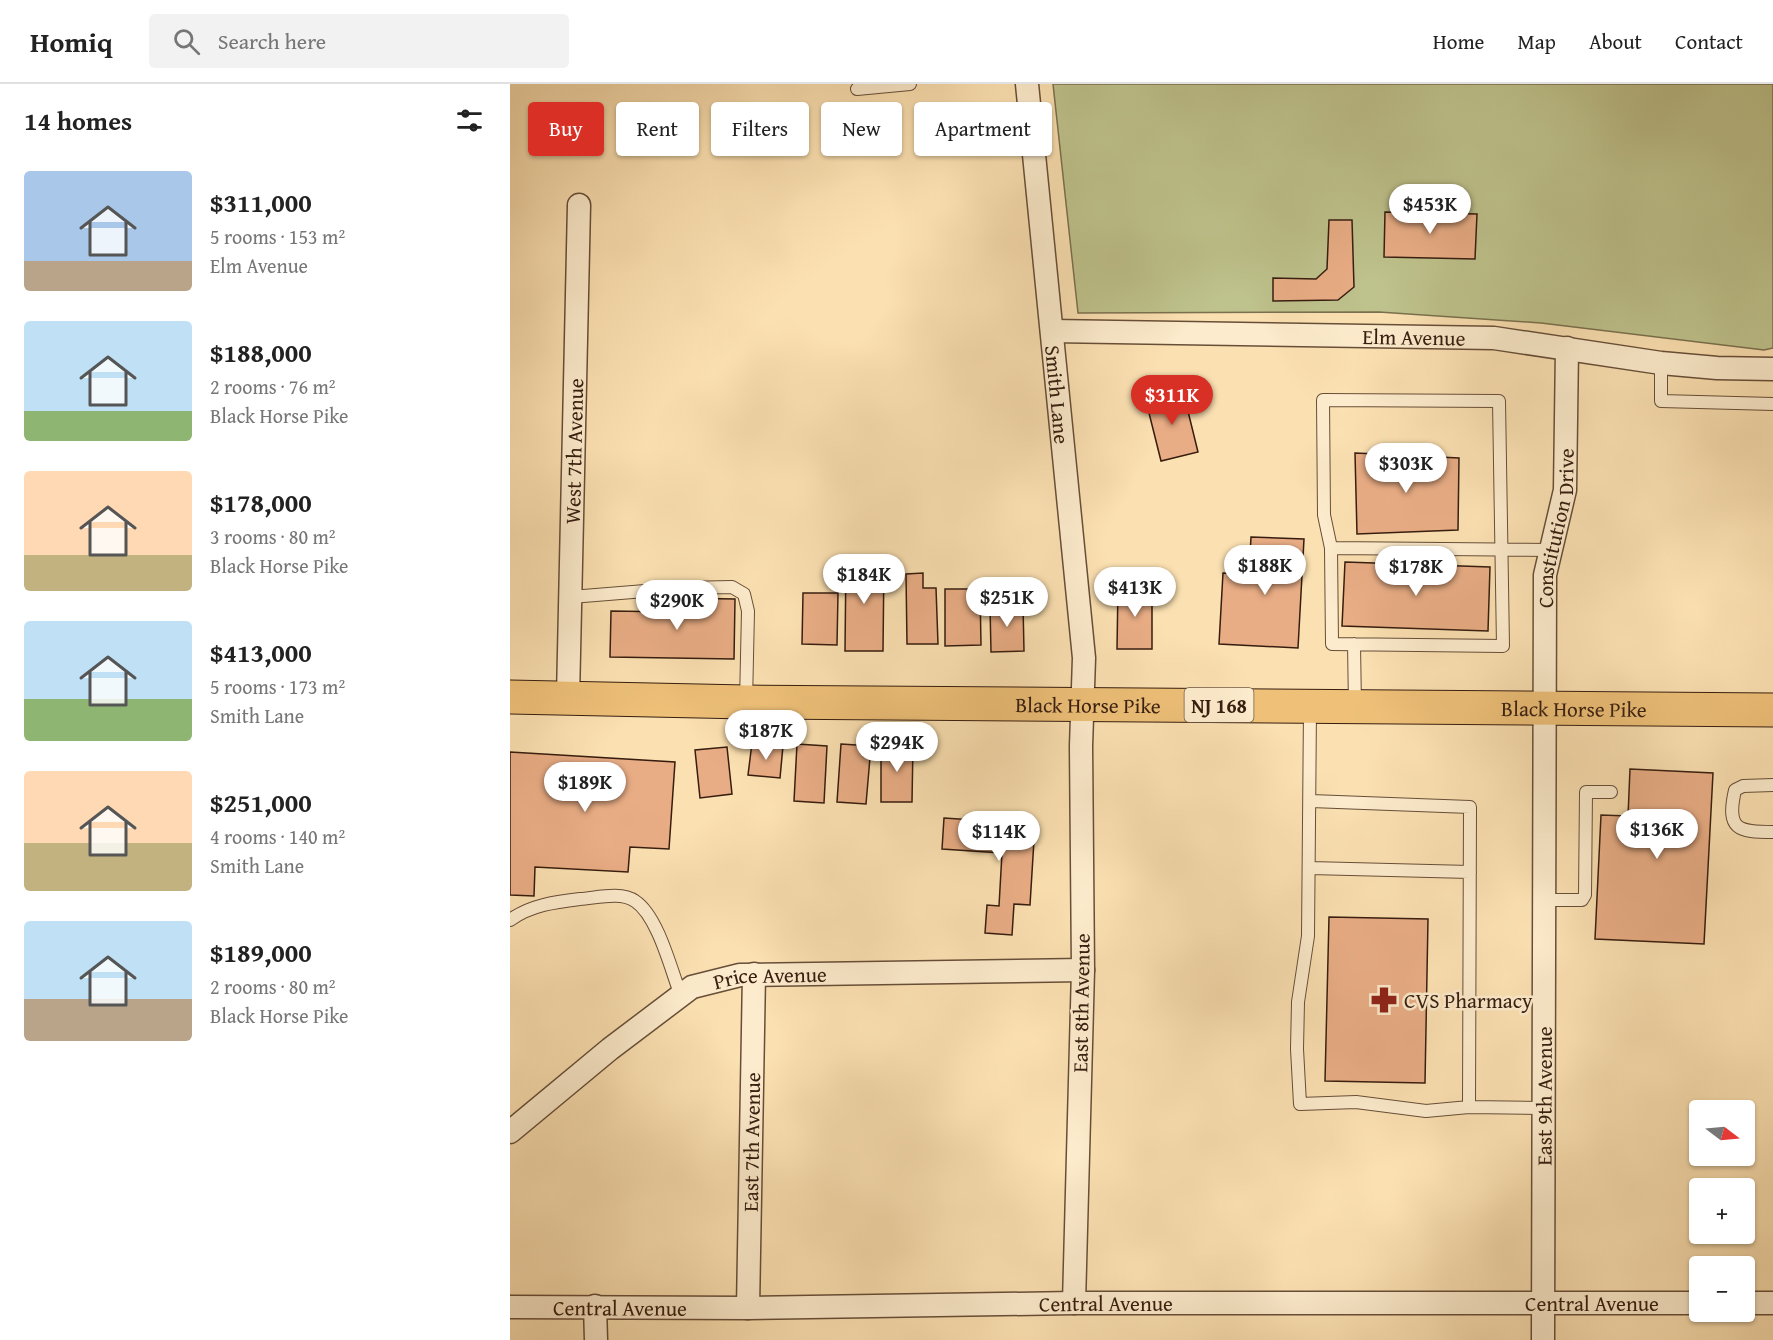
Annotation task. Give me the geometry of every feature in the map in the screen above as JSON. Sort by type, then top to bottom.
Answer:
[{"type":"main road","name":"Black Horse Pike","points":[[510,697],[746,702],[1773,710]]},
{"type":"street","name":"Smith Lane","points":[[1027,84],[1084,658],[1083,704]]},
{"type":"street","name":"West 7th Avenue","points":[[568,697],[579,205]]},
{"type":"street","name":"Elm Avenue","points":[[1052,331],[1494,338],[1661,363],[1717,368],[1773,369]]},
{"type":"street","name":"Constitution Drive","points":[[1544,708],[1545,575],[1565,490],[1567,348]]},
{"type":"street","name":"East 8th Avenue","points":[[1074,1303],[1083,970],[1083,704]]},
{"type":"street","name":"East 9th Avenue","points":[[1543,1340],[1544,708]]},
{"type":"street","name":"Price Avenue","points":[[510,1132],[610,1049],[692,987],[740,975],[754,974],[1083,970]]},
{"type":"street","name":"East 7th Avenue","points":[[748,1308],[754,974]]},
{"type":"street","name":"Central Avenue","points":[[510,1307],[748,1308],[1074,1303],[1689,1303]]},
{"type":"street","points":[[1755,1303],[1773,1304]]},
{"type":"street","points":[[595,1306],[596,1340]]},
{"type":"lane","points":[[857,89],[910,84]]},
{"type":"lane","points":[[1661,363],[1660,401],[1773,404]]},
{"type":"lane","points":[[1323,400],[1499,401],[1502,549],[1503,646],[1332,644],[1330,548],[1324,515],[1323,400]]},
{"type":"lane","points":[[1330,548],[1551,549]]},
{"type":"lane","points":[[571,597],[682,588],[732,587],[744,594],[748,611],[746,702]]},
{"type":"lane","points":[[1354,644],[1355,706]]},
{"type":"lane","points":[[1310,706],[1311,801],[1308,936],[1298,1002],[1300,1104],[1356,1102],[1426,1111],[1469,1107],[1542,1108]]},
{"type":"lane","points":[[1773,785],[1743,786],[1736,790],[1734,821],[1737,827],[1745,832],[1773,832]]},
{"type":"lane","points":[[1543,900],[1582,900],[1585,896],[1586,792],[1611,792]]},
{"type":"lane","points":[[1311,801],[1470,807],[1469,1107]]},
{"type":"lane","points":[[1310,868],[1470,872]]},
{"type":"lane","points":[[510,920],[523,911],[553,903],[613,896],[634,899],[650,917],[681,996]]},
{"type":"green space","points":[[1053,84],[1773,84],[1773,348],[1764,350],[1541,323],[1379,312],[1078,313]]},
{"type":"building","points":[[1385,212],[1477,214],[1475,259],[1384,257]]},
{"type":"building","points":[[1329,220],[1352,220],[1354,287],[1338,300],[1273,301],[1273,278],[1316,279],[1327,269]]},
{"type":"building","points":[[1183,391],[1198,452],[1161,461],[1146,401]]},
{"type":"building","points":[[1355,453],[1459,458],[1458,530],[1357,534]]},
{"type":"building","points":[[1251,537],[1304,539],[1298,648],[1219,644],[1223,573],[1249,574]]},
{"type":"building","points":[[846,559],[884,560],[883,651],[845,651]]},
{"type":"building","points":[[1345,562],[1490,567],[1488,631],[1342,626]]},
{"type":"building","points":[[923,573],[923,588],[936,588],[938,644],[907,644],[906,574]]},
{"type":"building","points":[[1118,587],[1152,588],[1152,649],[1117,649]]},
{"type":"building","points":[[945,589],[980,589],[981,645],[945,646]]},
{"type":"building","points":[[803,593],[838,593],[837,645],[802,644]]},
{"type":"building","points":[[674,598],[735,599],[734,659],[610,657],[611,611],[674,612]]},
{"type":"building","points":[[1023,605],[1024,651],[991,652],[990,606]]},
{"type":"building","points":[[752,743],[783,746],[780,778],[748,775]]},
{"type":"building","points":[[797,744],[827,746],[824,803],[794,801]]},
{"type":"building","points":[[841,744],[871,746],[866,804],[837,802]]},
{"type":"building","points":[[881,745],[913,745],[912,802],[881,802]]},
{"type":"building","points":[[727,747],[732,794],[700,798],[695,750]]},
{"type":"building","points":[[510,752],[675,762],[669,849],[630,847],[628,872],[535,867],[534,896],[510,895]]},
{"type":"building","points":[[1630,769],[1713,773],[1704,944],[1595,939],[1601,815],[1628,816]]},
{"type":"building","points":[[944,818],[1035,824],[1030,905],[1014,904],[1012,935],[985,933],[987,905],[999,906],[1002,853],[942,849]]},
{"type":"building","name":"CVS Pharmacy","points":[[1329,917],[1428,919],[1425,1083],[1325,1081]]},
{"type":"place","name":"CVS Pharmacy","points":[[1384,1000]]}]
